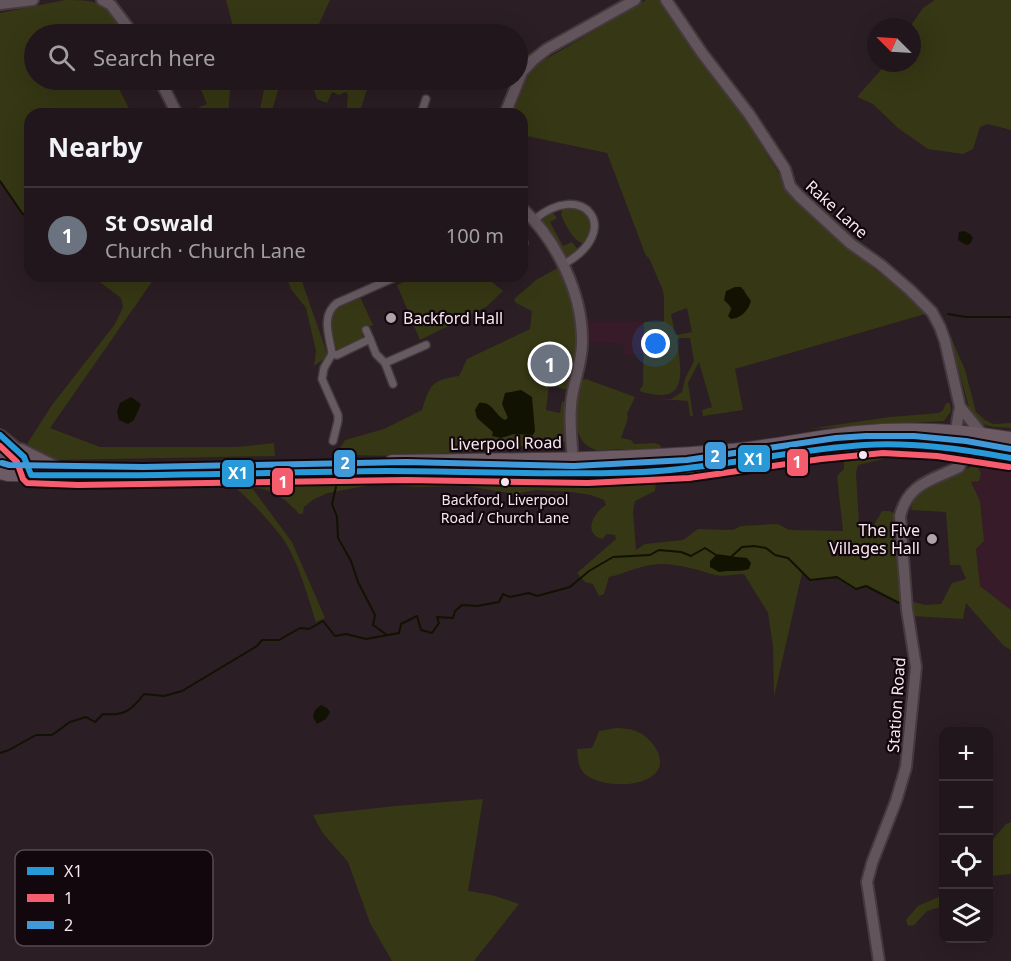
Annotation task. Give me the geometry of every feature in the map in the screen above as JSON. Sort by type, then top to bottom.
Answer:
[{"type":"highway","name":"Liverpool Road","points":[[0,470],[8,474],[57,467],[179,467],[573,458],[719,452],[876,432],[956,432],[1011,439]]},
{"type":"highway","name":"Liverpool Road","points":[[31,470],[143,476],[406,471],[574,475],[688,469],[837,447],[866,445],[948,448],[1011,458]]},
{"type":"main road","points":[[0,460],[3,437],[29,461],[31,470]]},
{"type":"main road","points":[[15,446],[57,467]]},
{"type":"street","points":[[0,4],[33,0]]},
{"type":"street","points":[[102,0],[111,5],[125,24]]},
{"type":"street","points":[[528,65],[547,49],[634,0]]},
{"type":"street","name":"Rake Lane","points":[[666,0],[702,53],[749,114],[785,169],[790,186],[851,244],[881,265],[932,312],[945,341],[960,407],[956,432]]},
{"type":"street","points":[[165,90],[174,108]]},
{"type":"street","points":[[507,108],[515,90]]},
{"type":"street","points":[[423,108],[426,99]]},
{"type":"street","points":[[534,220],[544,211],[567,204],[581,206],[593,216],[596,223],[592,238],[583,250],[564,264]]},
{"type":"street","points":[[528,214],[564,264],[573,289],[582,343],[570,408],[574,475]]},
{"type":"street","points":[[333,441],[338,415],[322,379],[324,368],[332,354],[327,319],[332,307],[385,282]]},
{"type":"street","points":[[366,330],[376,354],[385,363],[393,384]]},
{"type":"street","points":[[332,354],[337,355],[370,339]]},
{"type":"street","points":[[385,363],[426,345]]},
{"type":"street","name":"Rake Lane","points":[[960,407],[982,434]]},
{"type":"street","points":[[949,472],[959,467],[965,450],[956,432]]},
{"type":"street","points":[[948,448],[952,462],[949,472]]},
{"type":"street","name":"Station Road","points":[[879,961],[867,882],[906,767],[916,667],[907,610],[900,516],[903,504],[920,484],[949,472]]},
{"type":"shaded area","points":[[65,0],[88,1],[102,6],[118,24],[24,24],[24,90],[120,90],[129,108],[24,108],[24,214],[0,181],[0,13]]},
{"type":"shaded area","points":[[226,0],[330,0],[319,24],[232,24]]},
{"type":"shaded area","points":[[646,0],[659,0],[693,50],[730,95],[784,182],[785,189],[798,204],[858,256],[909,296],[925,314],[735,369],[743,410],[703,416],[702,410],[712,407],[699,362],[688,383],[693,416],[690,416],[688,401],[660,399],[671,399],[682,392],[685,379],[694,361],[690,338],[677,340],[680,376],[674,391],[655,395],[639,391],[643,385],[644,322],[664,322],[662,288],[646,256],[607,153],[528,136],[528,108],[512,108],[520,90],[528,90],[528,74],[536,65]],"holes":[[[744,289],[749,307],[737,318],[731,312],[726,291]],[[687,308],[692,332],[675,334],[671,314]]]},
{"type":"shaded area","points":[[935,0],[1011,0],[1011,130],[988,124],[980,127],[973,149],[963,154],[928,149],[898,128],[873,104],[857,97],[879,72],[921,72],[921,18],[916,18],[923,8]]},
{"type":"shaded area","points":[[201,90],[230,90],[229,108],[199,108],[207,104]]},
{"type":"shaded area","points":[[264,90],[278,90],[273,108],[260,108]]},
{"type":"shaded area","points":[[314,90],[367,90],[361,108],[348,108],[346,92],[339,95],[332,92],[327,103],[317,99]]},
{"type":"shaded area","points":[[563,207],[581,208],[593,221],[590,236],[583,244],[567,228],[561,215]]},
{"type":"shaded area","points":[[552,212],[557,218],[550,222],[563,246],[572,242],[579,251],[568,257],[565,256],[541,221],[543,216]]},
{"type":"shaded area","points":[[964,231],[973,238],[970,244],[966,245],[958,240],[959,232]]},
{"type":"shaded area","points":[[561,266],[573,312],[579,348],[568,390],[549,385],[546,410],[560,413],[562,401],[566,403],[567,438],[564,442],[398,456],[342,455],[340,448],[345,440],[384,429],[422,410],[427,394],[433,385],[443,379],[459,376],[467,359],[530,329],[532,311],[516,303],[514,299],[536,280]]},
{"type":"shaded area","points":[[100,282],[152,282],[50,428],[100,447],[237,447],[274,443],[275,456],[56,460],[27,444],[52,405],[115,324],[123,307],[121,298]]},
{"type":"shaded area","points":[[288,282],[302,282],[328,356],[314,366],[316,351],[306,308]]},
{"type":"shaded area","points":[[404,282],[492,282],[503,291],[486,307],[420,340],[397,285]]},
{"type":"shaded area","points":[[741,287],[751,301],[744,313],[731,319],[728,316],[732,308],[724,300],[726,291]]},
{"type":"shaded area","points":[[360,297],[373,325],[362,330],[363,339],[337,351],[331,322],[332,316],[340,307]]},
{"type":"shaded area","points":[[585,321],[644,322],[644,354],[623,355],[624,344],[588,342]]},
{"type":"shaded area","points":[[948,330],[965,370],[976,412],[993,424],[1011,423],[1011,428],[984,425],[971,415]]},
{"type":"shaded area","points":[[586,379],[635,397],[627,414],[628,418],[621,438],[631,440],[634,444],[655,443],[662,449],[634,452],[623,449],[597,450],[588,446],[581,439],[577,420],[581,380]]},
{"type":"shaded area","points":[[521,390],[532,397],[535,431],[533,435],[514,434],[501,438],[492,436],[493,432],[477,418],[475,410],[479,403],[488,404],[505,420],[508,418],[502,404],[505,393]]},
{"type":"shaded area","points":[[131,397],[141,404],[134,420],[128,424],[119,420],[117,412],[120,403]]},
{"type":"shaded area","points":[[946,403],[950,403],[951,411],[944,421],[808,429],[890,417],[939,413]]},
{"type":"shaded area","points":[[868,450],[883,452],[883,459],[858,465],[856,473],[859,523],[874,525],[882,511],[890,511],[896,515],[903,605],[866,586],[856,589],[837,577],[810,580],[802,573],[774,697],[773,646],[768,613],[744,574],[718,576],[677,565],[650,565],[609,577],[604,594],[599,596],[593,584],[585,582],[577,573],[616,539],[615,535],[607,534],[602,539],[592,532],[594,517],[606,505],[604,500],[591,495],[536,490],[515,494],[466,486],[417,487],[376,484],[328,493],[314,499],[304,507],[303,514],[299,514],[290,504],[272,492],[252,488],[292,542],[325,618],[316,622],[302,579],[283,539],[265,517],[231,484],[149,485],[151,480],[404,478],[470,480],[507,487],[656,481],[655,491],[635,501],[633,512],[636,550],[645,544],[683,540],[698,529],[733,530],[741,526],[778,524],[789,530],[843,531],[837,476],[844,469],[844,459],[804,467],[802,457]],"holes":[[[731,557],[747,558],[742,571],[730,569]]]},
{"type":"shaded area","points":[[978,464],[1011,469],[1011,610],[980,586],[976,548],[984,541],[970,482],[981,473]]},
{"type":"shaded area","points":[[971,467],[978,468],[981,473],[979,481],[971,482],[980,501],[984,541],[976,549],[980,586],[1011,610],[1011,650],[1004,646],[966,603],[963,619],[912,616],[910,601],[925,605],[941,604],[952,583],[966,579],[960,565],[950,565],[946,512],[911,510],[914,501],[919,493],[934,482]]},
{"type":"shaded area","points":[[716,555],[747,558],[751,563],[749,569],[719,572],[710,567],[710,561]]},
{"type":"shaded area","points":[[321,705],[330,712],[326,719],[317,724],[313,717],[315,710]]},
{"type":"shaded area","points":[[616,728],[636,731],[652,743],[659,757],[659,768],[652,776],[641,782],[612,784],[598,781],[583,773],[577,749],[592,748],[599,731]]},
{"type":"shaded area","points":[[483,799],[468,891],[492,895],[519,904],[474,961],[392,961],[370,923],[348,862],[322,832],[313,815]]},
{"type":"shaded area","points":[[1011,822],[1011,874],[993,876],[993,839],[1006,824]]},
{"type":"shaded area","points":[[939,897],[939,907],[927,911],[914,925],[908,926],[906,920],[918,906]]},
{"type":"waterway","points":[[0,181],[24,214]]},
{"type":"waterway","points":[[948,314],[966,317],[1011,317]]},
{"type":"waterway","points":[[336,487],[332,504],[337,517],[338,538],[375,615],[373,625],[387,635]]},
{"type":"waterway","points":[[0,753],[36,735],[52,735],[70,722],[86,717],[95,722],[103,714],[127,711],[144,694],[164,696],[182,691],[257,646],[262,640],[279,640],[300,628],[309,629],[323,621],[335,636],[346,634],[366,639],[399,633],[401,624],[417,616],[421,630],[432,633],[439,623],[437,617],[453,618],[455,611],[462,605],[477,606],[499,602],[503,594],[510,597],[529,593],[537,596],[570,587],[589,571],[613,557],[650,555],[659,550],[681,552],[691,556],[705,548],[716,555],[731,557],[742,547],[754,546],[766,548],[775,555],[788,558],[810,580],[837,577],[856,589],[866,586],[903,605]]},
{"type":"transit line","name":"X1","points":[[0,435],[24,457],[31,475],[387,471],[643,472],[699,467],[836,447],[882,444],[938,447],[1011,458]]},
{"type":"transit line","name":"2","points":[[2,463],[9,465],[143,467],[406,462],[574,466],[687,460],[836,438],[866,436],[914,436],[966,441],[1011,449]]},
{"type":"transit line","name":"1","points":[[0,446],[17,462],[23,479],[27,483],[78,485],[406,480],[588,483],[689,478],[821,459],[883,453],[937,456],[1009,467]]},
{"type":"place","name":"Backford Hall","points":[[391,318]]},
{"type":"place","name":"St Oswald","points":[[550,364]]},
{"type":"place","name":"Backford, Liverpool Road / Church Lane","points":[[505,482]]},
{"type":"place","name":"The Five Villages Hall","points":[[932,539]]}]
